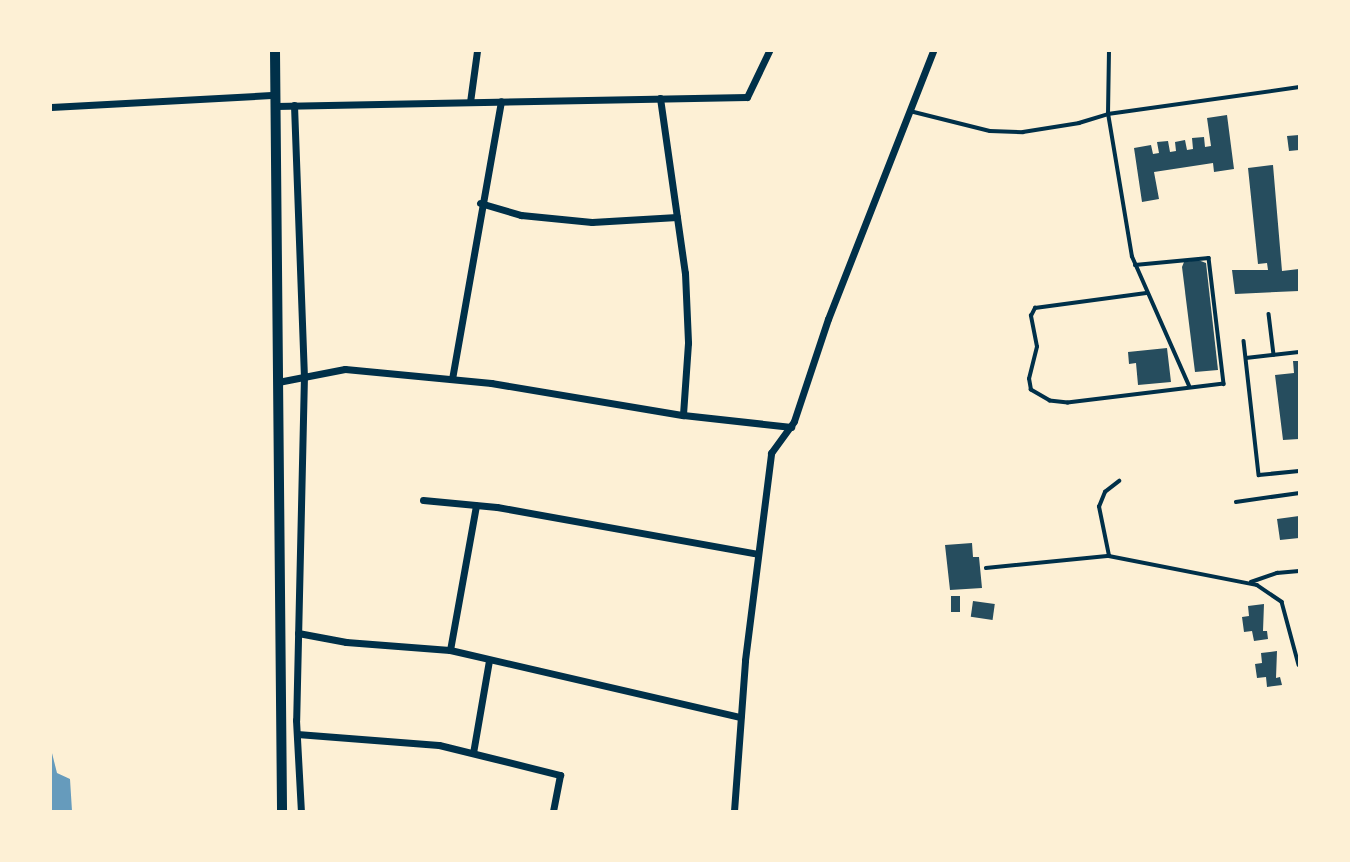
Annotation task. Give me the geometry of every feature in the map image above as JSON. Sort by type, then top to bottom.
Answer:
[{"type":"street","points":[[275,51],[282,811]]},
{"type":"street","points":[[470,102],[477,51]]},
{"type":"street","points":[[276,106],[747,97],[769,51]]},
{"type":"street","points":[[734,811],[740,717],[771,453],[791,427],[828,319],[933,51]]},
{"type":"street","points":[[51,107],[276,94]]},
{"type":"street","points":[[660,98],[677,217],[688,343],[683,415]]},
{"type":"street","points":[[452,379],[480,203],[501,101]]},
{"type":"street","points":[[294,105],[304,375],[297,734],[301,811]]},
{"type":"street","points":[[480,203],[522,215],[592,222],[677,217]]},
{"type":"street","points":[[278,382],[345,369],[452,379],[683,415],[791,427]]},
{"type":"street","points":[[423,500],[476,505],[758,554]]},
{"type":"street","points":[[450,650],[476,505]]},
{"type":"street","points":[[298,633],[346,642],[450,650],[740,717]]},
{"type":"street","points":[[473,753],[489,660]]},
{"type":"street","points":[[297,734],[439,745],[560,775],[553,811]]},
{"type":"lane","points":[[1109,51],[1108,114],[1135,265],[1189,386]]},
{"type":"lane","points":[[910,110],[964,127],[1023,132],[1108,114],[1299,87]]},
{"type":"lane","points":[[1135,265],[1205,256],[1210,260],[1224,384],[1068,402],[1050,401],[1031,390],[1029,379],[1037,347],[1031,316],[1035,307],[1146,293]]},
{"type":"lane","points":[[1269,314],[1274,355]]},
{"type":"lane","points":[[1244,341],[1259,475],[1299,471]]},
{"type":"lane","points":[[1246,358],[1299,352]]},
{"type":"lane","points":[[1109,556],[1100,507],[1105,492],[1119,481]]},
{"type":"lane","points":[[1236,502],[1299,493]]},
{"type":"lane","points":[[986,568],[1109,556],[1250,583],[1270,591],[1282,602],[1299,664]]},
{"type":"lane","points":[[1250,583],[1277,573],[1299,571]]},
{"type":"water","points":[[51,749],[57,773],[70,779],[72,811],[51,811]]},
{"type":"building","points":[[1227,115],[1234,169],[1214,172],[1213,163],[1154,172],[1159,199],[1142,202],[1134,148],[1151,145],[1153,154],[1159,153],[1157,142],[1168,141],[1170,152],[1176,151],[1175,142],[1185,140],[1187,150],[1193,149],[1192,138],[1204,137],[1205,147],[1211,146],[1207,118]]},
{"type":"building","points":[[1299,135],[1299,150],[1289,151],[1287,136]]},
{"type":"building","points":[[1273,165],[1282,271],[1299,269],[1299,291],[1235,294],[1232,270],[1268,270],[1267,263],[1258,264],[1248,168]]},
{"type":"building","points":[[1198,260],[1206,263],[1218,370],[1195,372],[1182,267],[1184,262]]},
{"type":"building","points":[[1167,348],[1171,382],[1138,385],[1136,363],[1129,364],[1128,352]]},
{"type":"building","points":[[1293,361],[1299,361],[1299,439],[1283,440],[1275,375],[1294,373]]},
{"type":"building","points":[[1299,516],[1299,538],[1280,540],[1277,519]]},
{"type":"building","points":[[972,543],[973,557],[979,557],[982,588],[950,590],[945,545]]},
{"type":"building","points":[[951,596],[960,596],[960,612],[951,612]]},
{"type":"building","points":[[973,601],[995,604],[993,620],[971,617]]},
{"type":"building","points":[[1264,604],[1263,631],[1267,631],[1268,639],[1254,641],[1252,631],[1244,632],[1242,617],[1249,616],[1248,606]]},
{"type":"building","points":[[1277,651],[1276,678],[1280,677],[1282,685],[1267,687],[1266,677],[1257,678],[1255,664],[1262,663],[1261,653]]}]
